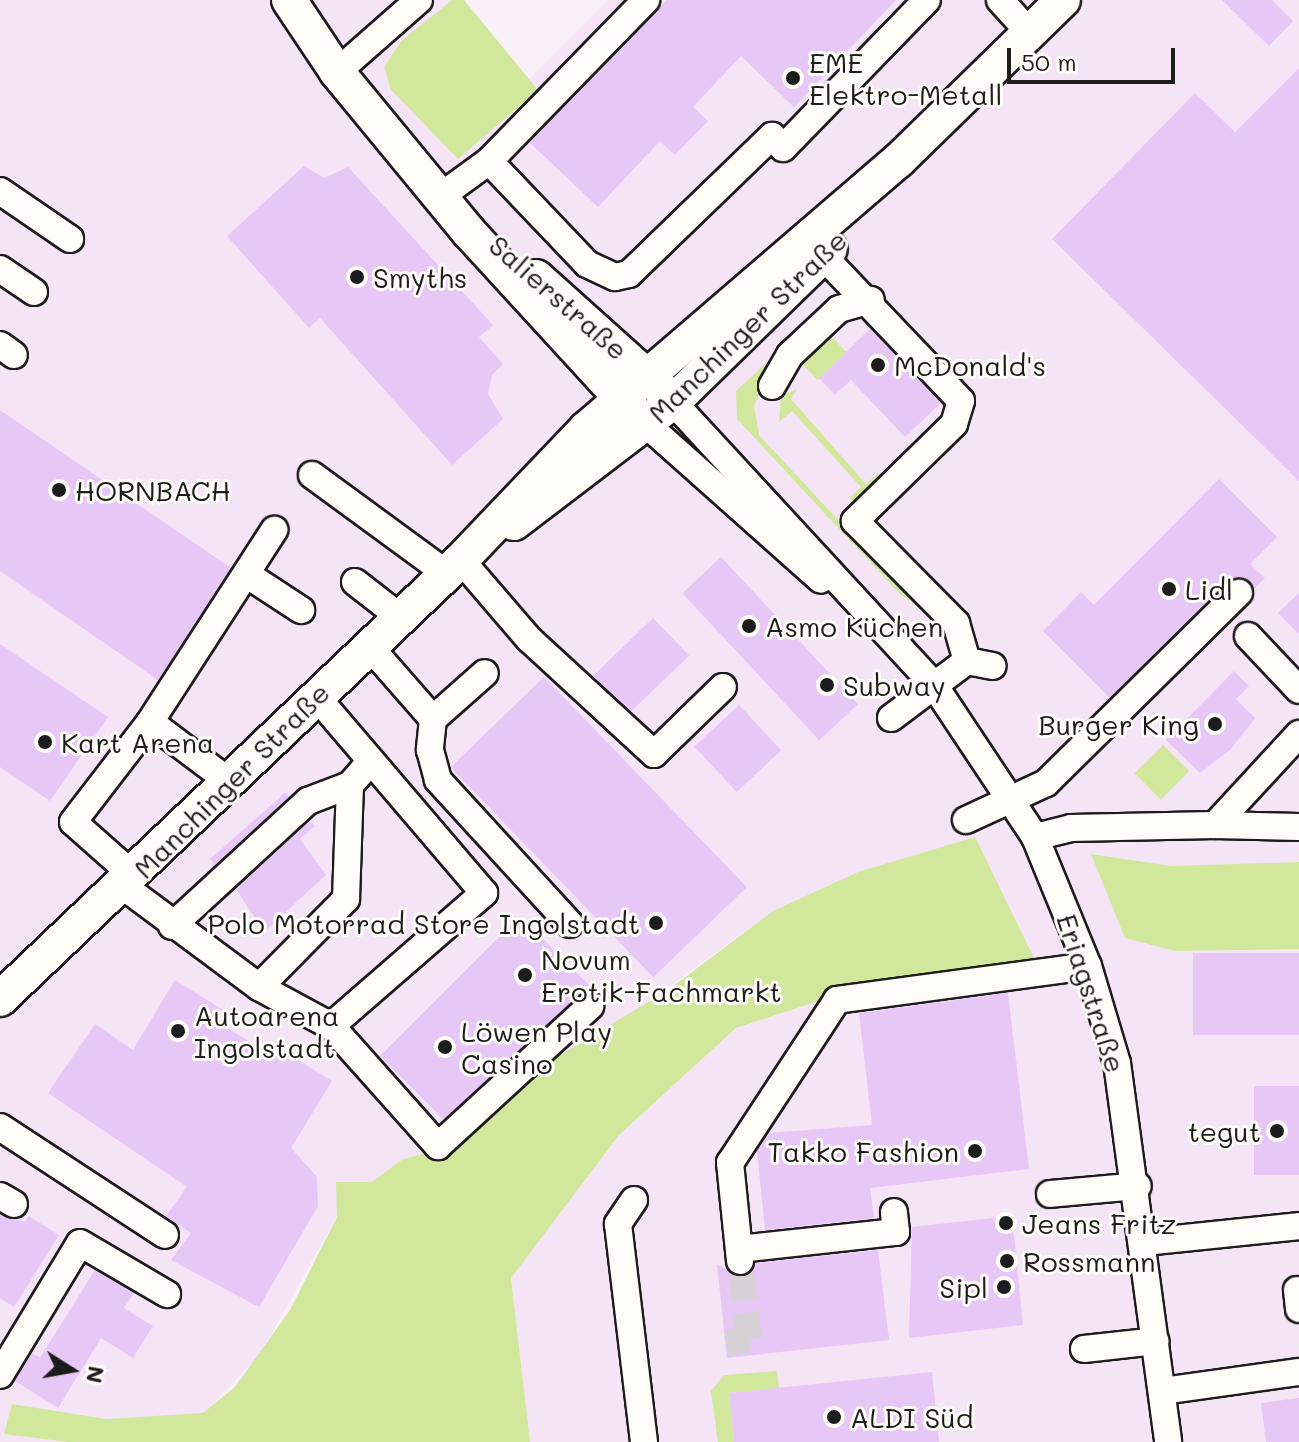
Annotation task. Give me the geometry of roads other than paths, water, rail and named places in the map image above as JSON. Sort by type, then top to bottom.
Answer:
[{"type":"main road","name":"Salierstraße","points":[[289,0],[337,72],[441,196],[621,398]]},
{"type":"main road","name":"Manchinger Straße","points":[[0,999],[129,881],[316,696],[454,566],[512,500],[621,398],[899,160],[1063,0]]},
{"type":"main road","name":"Manchinger Straße","points":[[454,566],[673,402],[823,256],[899,160]]},
{"type":"main road","name":"Salierstraße","points":[[441,196],[649,375],[673,402]]},
{"type":"main road","name":"Eriagstraße","points":[[621,398],[646,424]]},
{"type":"street","points":[[337,72],[419,0]]},
{"type":"street","points":[[441,196],[489,161],[646,0]]},
{"type":"street","points":[[489,161],[587,264],[615,277],[629,274],[772,136],[783,148],[927,0]]},
{"type":"street","points":[[1000,0],[1030,33]]},
{"type":"street","points":[[0,191],[70,239]]},
{"type":"street","points":[[823,256],[871,300],[961,401],[954,424],[855,521],[956,623],[980,664],[934,685],[891,718]]},
{"type":"street","points":[[0,269],[34,292]]},
{"type":"street","points":[[772,386],[790,355],[839,309],[871,300]]},
{"type":"street","name":"Eriagstraße","points":[[673,402],[859,608],[934,685],[1015,802],[1035,837],[1088,966],[1117,1063],[1138,1186],[1168,1442]]},
{"type":"street","name":"Eriagstraße","points":[[646,424],[789,554],[859,608]]},
{"type":"street","points":[[312,475],[454,566],[654,754],[723,687]]},
{"type":"street","points":[[274,530],[150,722],[73,822],[172,926],[259,987],[331,1026],[438,1146],[590,1006]]},
{"type":"street","points":[[246,574],[301,610]]},
{"type":"street","points":[[355,582],[400,617]]},
{"type":"street","points":[[966,820],[1015,802],[1091,743],[1239,593]]},
{"type":"street","points":[[1248,636],[1299,690]]},
{"type":"street","points":[[369,646],[433,719]]},
{"type":"street","points":[[485,673],[433,719],[430,750],[438,780],[570,924]]},
{"type":"street","points":[[316,696],[484,893],[331,1026]]},
{"type":"street","points":[[150,722],[230,782]]},
{"type":"street","points":[[1215,825],[1299,734]]},
{"type":"street","points":[[172,926],[308,801],[350,785],[371,761]]},
{"type":"street","points":[[259,987],[346,899],[350,785]]},
{"type":"street","points":[[1035,837],[1071,828],[1299,827]]},
{"type":"street","points":[[894,1212],[896,1232],[740,1255],[730,1163],[837,1000],[1088,966]]},
{"type":"street","points":[[0,1127],[165,1235]]},
{"type":"street","points":[[1050,1194],[1138,1186]]},
{"type":"street","points":[[634,1200],[618,1224],[644,1442]]},
{"type":"street","points":[[1145,1242],[1299,1226]]},
{"type":"street","points":[[0,1375],[80,1243],[167,1294]]},
{"type":"street","points":[[1084,1349],[1156,1341]]},
{"type":"street","points":[[1162,1391],[1299,1372]]},
{"type":"tunnel","points":[[726,1343],[749,1339],[740,1261]]},
{"type":"place","name":"EME Elektro-Metall","points":[[793,78]]},
{"type":"place","name":"Smyths","points":[[357,277]]},
{"type":"place","name":"McDonald's","points":[[878,365]]},
{"type":"place","name":"HORNBACH","points":[[59,490]]},
{"type":"place","name":"Lidl","points":[[1169,589]]},
{"type":"place","name":"Asmo Küchen","points":[[749,626]]},
{"type":"place","name":"Subway","points":[[827,685]]},
{"type":"place","name":"Burger King","points":[[1215,724]]},
{"type":"place","name":"Kart Arena","points":[[45,742]]},
{"type":"place","name":"Polo Motorrad Store Ingolstadt","points":[[656,923]]},
{"type":"place","name":"Novum Erotik-Fachmarkt","points":[[525,975]]},
{"type":"place","name":"Autoarena Ingolstadt","points":[[178,1031]]},
{"type":"place","name":"Löwen Play Casino","points":[[445,1047]]},
{"type":"place","name":"tegut","points":[[1277,1131]]},
{"type":"place","name":"Takko Fashion","points":[[975,1151]]},
{"type":"place","name":"Jeans Fritz","points":[[1006,1223]]},
{"type":"place","name":"Rossmann","points":[[1007,1261]]},
{"type":"place","name":"Sipl","points":[[1004,1287]]},
{"type":"place","name":"ALDI Süd","points":[[834,1417]]}]
